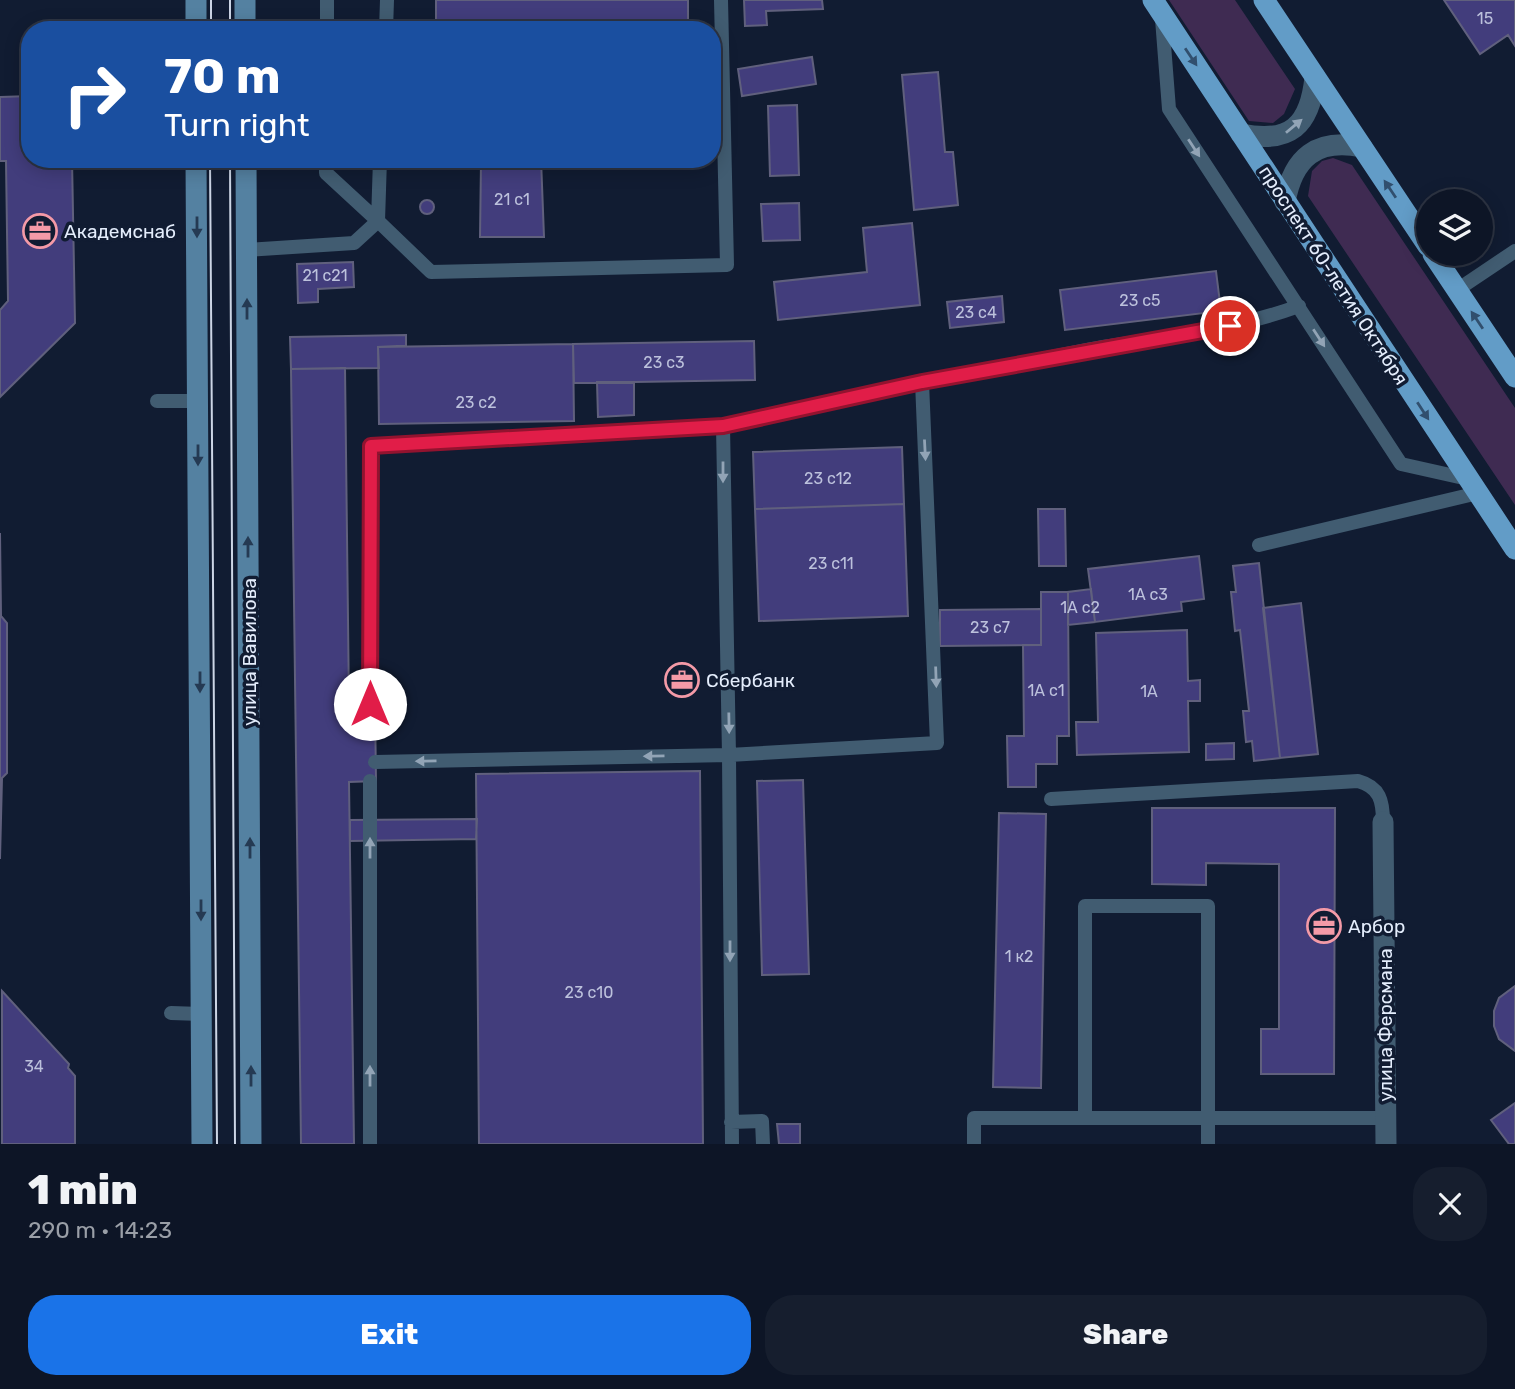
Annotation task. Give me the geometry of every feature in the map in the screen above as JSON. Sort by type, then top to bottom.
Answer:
[{"type":"main road","points":[[196,0],[196,21]]},
{"type":"main road","points":[[245,0],[245,21]]},
{"type":"main road","points":[[1264,0],[1416,228]]},
{"type":"main road","name":"проспект 60-летия Октября","points":[[1157,7],[1515,550]]},
{"type":"main road","points":[[196,168],[202,1144]]},
{"type":"main road","name":"улица Вавилова","points":[[246,168],[251,1144]]},
{"type":"main road","points":[[1441,266],[1515,377]]},
{"type":"street","points":[[1241,134],[1279,137],[1293,130],[1306,116],[1313,100],[1315,77]]},
{"type":"street","points":[[1285,202],[1288,184],[1309,154],[1326,145],[1345,143],[1362,147]]},
{"type":"street","name":"улица Ферсмана","points":[[1383,822],[1386,1144]]},
{"type":"lane","points":[[327,0],[327,21]]},
{"type":"lane","points":[[386,21],[387,0]]},
{"type":"lane","points":[[326,168],[326,173],[431,272],[727,265],[721,0]]},
{"type":"lane","points":[[1157,7],[1169,109],[1401,464],[1473,486]]},
{"type":"lane","points":[[247,250],[355,243],[378,221],[380,168]]},
{"type":"lane","points":[[1457,290],[1515,251]]},
{"type":"lane","points":[[370,704],[371,446],[723,426],[922,382],[1160,337],[1253,323],[1299,306]]},
{"type":"lane","points":[[375,762],[729,755],[937,743],[922,382]]},
{"type":"lane","points":[[156,401],[198,401]]},
{"type":"lane","points":[[723,426],[732,1144]]},
{"type":"lane","points":[[1259,545],[1473,486]]},
{"type":"lane","points":[[370,781],[370,1144]]},
{"type":"lane","points":[[1051,799],[1357,781],[1369,784],[1378,792],[1383,802],[1383,822]]},
{"type":"lane","points":[[1085,1118],[1085,906],[1208,906],[1208,1144]]},
{"type":"lane","points":[[171,1013],[201,1014]]},
{"type":"lane","points":[[974,1144],[974,1118],[1386,1118]]},
{"type":"lane","points":[[731,1122],[762,1121],[763,1144]]},
{"type":"shaded area","points":[[1169,0],[1235,0],[1295,89],[1284,114],[1273,123],[1249,121]]},
{"type":"shaded area","points":[[1333,158],[1352,165],[1416,260],[1416,266],[1420,266],[1515,408],[1515,505],[1308,196],[1312,171],[1322,161]]},
{"type":"building","points":[[436,0],[688,0],[688,21],[436,21]]},
{"type":"building","points":[[744,0],[822,0],[823,9],[766,11],[767,25],[745,26]]},
{"type":"building","points":[[1444,0],[1515,0],[1515,46],[1508,35],[1480,54]]},
{"type":"building","points":[[812,57],[816,84],[742,96],[738,69]]},
{"type":"building","points":[[938,72],[945,152],[953,152],[958,205],[914,210],[902,75]]},
{"type":"building","name":"Академснаб","points":[[21,96],[21,168],[72,168],[75,323],[0,397],[0,310],[8,301],[6,161],[0,161],[0,97]]},
{"type":"building","points":[[797,105],[799,175],[770,176],[768,106]]},
{"type":"building","points":[[481,168],[541,168],[544,237],[480,237]]},
{"type":"building","points":[[427,200],[432,202],[432,212],[427,214],[422,212],[420,207],[422,202]]},
{"type":"building","points":[[799,203],[800,240],[763,241],[761,204]]},
{"type":"building","points":[[912,223],[920,305],[778,320],[774,282],[867,272],[863,228]]},
{"type":"building","points":[[353,262],[354,287],[318,289],[318,302],[298,303],[297,264]]},
{"type":"building","points":[[1216,271],[1221,311],[1065,330],[1060,290]]},
{"type":"building","points":[[1002,296],[1004,322],[950,328],[947,302]]},
{"type":"building","points":[[406,335],[406,346],[378,347],[379,368],[291,369],[290,337]]},
{"type":"building","points":[[754,341],[755,380],[574,383],[573,344]]},
{"type":"building","points":[[573,344],[574,421],[379,424],[378,347]]},
{"type":"building","points":[[345,368],[349,704],[375,704],[376,781],[349,782],[354,1144],[301,1144],[291,369]]},
{"type":"building","points":[[597,382],[634,382],[634,415],[598,417]]},
{"type":"building","points":[[902,447],[904,504],[755,509],[753,452]]},
{"type":"building","points":[[904,504],[908,616],[759,621],[755,509]]},
{"type":"building","points":[[1038,509],[1065,509],[1066,566],[1039,566]]},
{"type":"building","points":[[0,533],[1,616],[7,623],[7,773],[2,778],[0,859]]},
{"type":"building","points":[[1199,556],[1204,599],[1181,602],[1182,611],[1095,622],[1088,569]]},
{"type":"building","points":[[1259,563],[1280,758],[1254,761],[1252,741],[1246,742],[1243,711],[1249,711],[1240,630],[1235,631],[1231,592],[1236,592],[1233,566]]},
{"type":"building","points":[[1091,589],[1095,622],[1068,625],[1068,592]]},
{"type":"building","points":[[1041,592],[1068,592],[1069,736],[1057,736],[1057,764],[1036,764],[1036,787],[1008,787],[1007,736],[1024,736],[1023,645],[1041,645]]},
{"type":"building","points":[[1301,603],[1318,754],[1280,758],[1263,608]]},
{"type":"building","points":[[1041,609],[1041,645],[940,646],[940,610]]},
{"type":"building","points":[[1187,630],[1188,681],[1200,680],[1200,701],[1188,701],[1189,752],[1077,755],[1076,722],[1098,722],[1096,633]]},
{"type":"building","points":[[1234,743],[1234,759],[1206,760],[1206,744]]},
{"type":"building","points":[[700,771],[703,1144],[479,1144],[476,774]]},
{"type":"building","points":[[803,780],[809,974],[762,975],[757,781]]},
{"type":"building","points":[[1152,808],[1335,808],[1334,1074],[1261,1074],[1261,1029],[1279,1029],[1279,864],[1206,863],[1206,885],[1152,884]]},
{"type":"building","points":[[999,813],[1046,814],[1041,1088],[993,1087]]},
{"type":"building","points":[[477,819],[476,839],[350,841],[350,820]]},
{"type":"building","points":[[1515,986],[1515,1051],[1499,1039],[1494,1026],[1494,1011],[1499,998]]},
{"type":"building","points":[[2,991],[69,1064],[68,1068],[75,1076],[75,1144],[2,1144]]},
{"type":"building","points":[[1515,1103],[1515,1144],[1509,1144],[1491,1120]]},
{"type":"building","points":[[777,1124],[800,1124],[800,1144],[779,1144]]},
{"type":"tram line","points":[[211,0],[211,21]]},
{"type":"tram line","points":[[230,0],[230,21]]},
{"type":"tram line","points":[[210,168],[217,1144]]},
{"type":"tram line","points":[[230,168],[235,1144]]},
{"type":"place","name":"Академснаб","points":[[40,231]]},
{"type":"place","name":"Сбербанк","points":[[682,680]]},
{"type":"place","name":"Арбор","points":[[1324,926]]},
{"type":"route","points":[[370,704],[371,446],[723,426],[922,382],[1230,326]]}]
